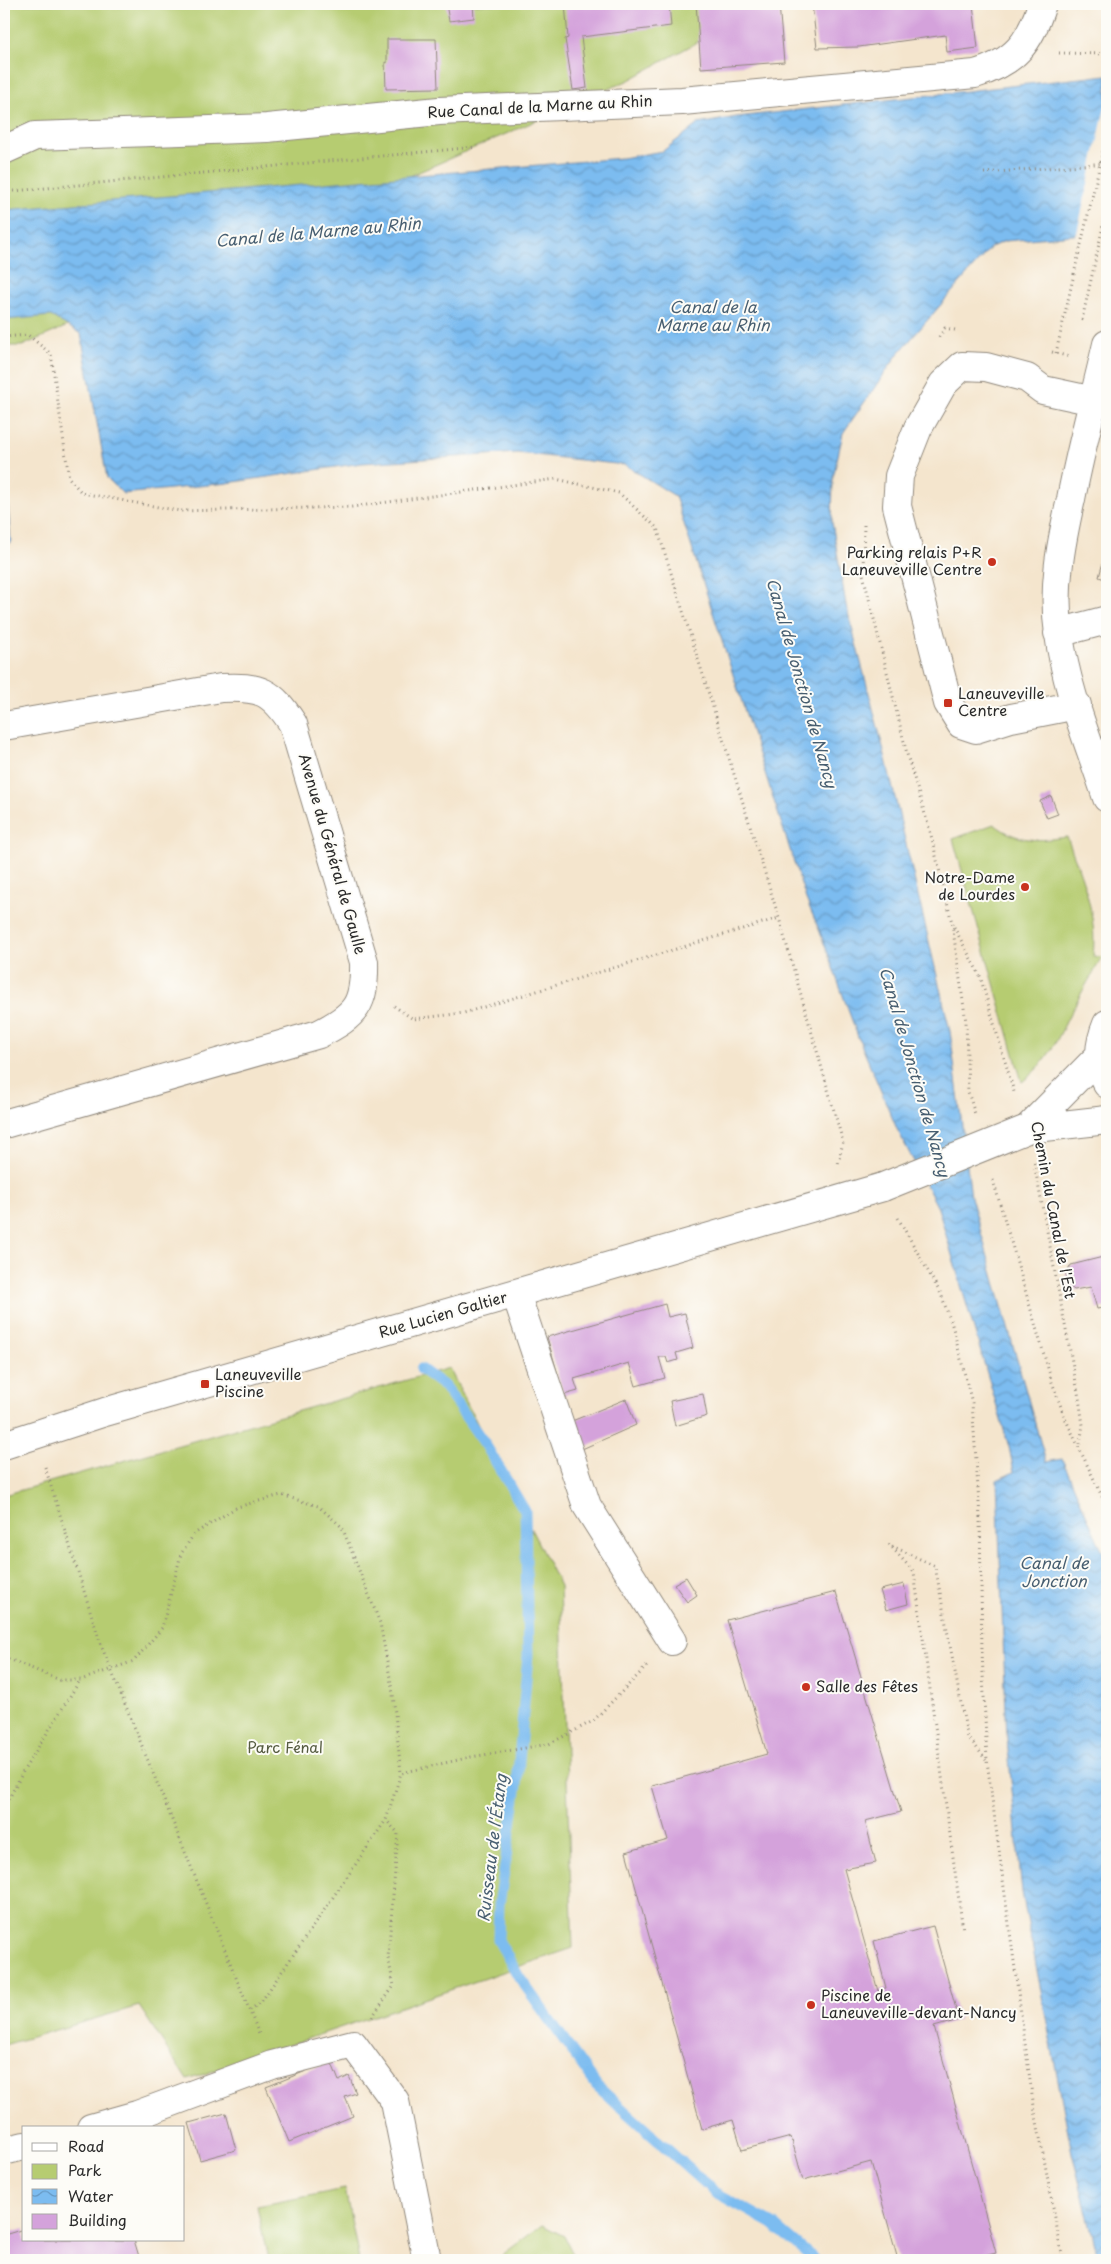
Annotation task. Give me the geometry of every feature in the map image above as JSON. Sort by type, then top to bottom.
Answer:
[{"type":"street","name":"Rue Canal de la Marne au Rhin","points":[[4,150],[35,136],[268,128],[440,110],[682,102],[975,74],[995,68],[1018,52],[1035,26],[1042,4]]},
{"type":"street","points":[[1107,344],[1100,400],[1061,543],[1058,580],[1058,633],[1065,667],[1107,798]]},
{"type":"street","points":[[1077,705],[1011,718],[976,729],[961,724],[948,703],[897,506],[899,476],[918,428],[943,384],[962,366],[986,367],[1027,378],[1043,390],[1100,400]]},
{"type":"street","points":[[1058,633],[1107,620]]},
{"type":"street","name":"Avenue du Général de Gaulle","points":[[4,726],[221,688],[247,686],[268,694],[283,708],[294,724],[364,962],[364,986],[358,1006],[342,1022],[319,1034],[4,1124]]},
{"type":"street","points":[[1107,1024],[1102,1037],[1100,1056],[1107,1084]]},
{"type":"street","points":[[1027,1129],[1100,1056]]},
{"type":"street","points":[[1027,1129],[1107,1120]]},
{"type":"street","name":"Rue Lucien Galtier","points":[[4,1445],[105,1412],[883,1187],[1027,1129]]},
{"type":"street","points":[[516,1294],[587,1506],[672,1640]]},
{"type":"street","points":[[98,2126],[137,2115],[272,2065],[353,2044],[395,2101],[427,2260]]},
{"type":"street","points":[[4,2152],[22,2147]]},
{"type":"path","points":[[1018,52],[1107,54]]},
{"type":"path","points":[[1073,358],[1056,353],[1107,134]]},
{"type":"path","points":[[4,192],[484,146]]},
{"type":"path","points":[[984,174],[1107,163]]},
{"type":"path","points":[[1080,329],[1107,208]]},
{"type":"path","points":[[4,337],[28,335],[51,354],[69,478],[82,492],[180,511],[352,508],[556,479],[619,493],[656,528],[779,918],[843,1142],[829,1202]]},
{"type":"path","points":[[864,516],[864,574],[908,758],[930,831],[952,923],[966,1022],[968,1092],[976,1120]]},
{"type":"path","points":[[364,986],[413,1019],[464,1014],[779,918]]},
{"type":"path","name":"Chemin du Canal de l'Est","points":[[952,923],[980,976],[1027,1129],[1057,1291],[1080,1398],[1083,1425],[1080,1445],[1107,1506]]},
{"type":"path","points":[[992,1177],[1052,1382],[1066,1418],[1080,1445]]},
{"type":"path","points":[[883,1187],[900,1223],[941,1294],[953,1328],[972,1403],[980,1517],[982,1652],[987,1761],[1032,2095],[1064,2260]]},
{"type":"path","points":[[36,1436],[101,1645],[272,2065]]},
{"type":"path","points":[[4,1657],[60,1680],[81,1680],[134,1661],[162,1628],[181,1554],[194,1534],[236,1507],[281,1495],[318,1506],[342,1527],[380,1623],[393,1694],[401,1773],[386,1820],[261,2002],[250,2010]]},
{"type":"path","points":[[963,1930],[914,1572],[889,1544],[935,1566],[967,1735],[987,1761]]},
{"type":"path","points":[[401,1773],[469,1758],[549,1744],[593,1720],[672,1640]]},
{"type":"path","points":[[4,1808],[24,1770],[81,1680]]},
{"type":"path","points":[[353,2044],[394,1986],[388,1958],[398,1833],[386,1820]]},
{"type":"green space","points":[[4,4],[766,4],[629,80],[22,346],[4,346]]},
{"type":"green space","points":[[994,824],[1020,838],[1038,840],[1067,837],[1083,880],[1091,910],[1094,940],[1093,956],[1102,957],[1045,1060],[1022,1082],[953,839]]},
{"type":"green space","name":"Parc Fénal","points":[[449,1368],[560,1586],[573,1948],[187,2080],[139,2006],[4,2045],[4,1495]]},
{"type":"green space","points":[[345,2189],[359,2260],[268,2260],[257,2206]]},
{"type":"green space","points":[[542,2225],[564,2236],[576,2260],[504,2260],[502,2255]]},
{"type":"water","name":"Canal de la Marne au Rhin","points":[[1107,75],[1107,232],[1005,241],[991,247],[898,354],[843,433],[833,478],[832,522],[846,605],[884,751],[950,1031],[971,1197],[1046,1462],[1062,1459],[1107,1562],[1107,2260],[1099,2260],[1072,2153],[1022,1892],[1007,1739],[997,1480],[1014,1472],[1009,1447],[938,1208],[897,1129],[858,1037],[806,899],[675,496],[625,465],[517,453],[362,463],[227,483],[123,494],[107,478],[81,334],[51,316],[4,320],[4,210],[622,158],[663,151],[698,124],[737,117]]},
{"type":"water","points":[[4,459],[11,543],[4,543]]},
{"type":"pier","points":[[1107,99],[1107,234],[1076,237]]},
{"type":"building","points":[[446,4],[473,4],[474,18],[449,21]]},
{"type":"building","points":[[565,4],[669,4],[671,26],[581,37],[587,88],[573,90],[565,39],[568,38]]},
{"type":"building","points":[[696,4],[779,4],[784,62],[701,68]]},
{"type":"building","points":[[812,4],[973,4],[978,48],[947,52],[945,35],[859,47],[817,48]]},
{"type":"building","points":[[387,39],[436,39],[438,88],[386,89],[385,62],[387,63]]},
{"type":"building","points":[[1107,547],[1107,580],[1099,577]]},
{"type":"building","points":[[1051,796],[1058,814],[1047,818],[1040,801]]},
{"type":"building","points":[[1107,1256],[1107,1307],[1097,1309],[1091,1287],[1074,1290],[1068,1285],[1066,1274],[1071,1265]]},
{"type":"building","points":[[665,1304],[668,1317],[685,1313],[693,1348],[676,1353],[678,1360],[668,1363],[666,1357],[659,1357],[665,1378],[636,1386],[629,1363],[574,1379],[578,1391],[564,1395],[547,1337]]},
{"type":"building","points":[[703,1394],[707,1416],[675,1426],[670,1401]]},
{"type":"building","points":[[626,1399],[636,1425],[582,1449],[572,1421]]},
{"type":"building","points":[[686,1577],[697,1595],[687,1602],[674,1584]]},
{"type":"building","points":[[904,1584],[908,1604],[886,1610],[880,1590]]},
{"type":"building","name":"Piscine de Laneuveville-devant-Nancy","points":[[836,1592],[901,1812],[865,1821],[876,1863],[844,1869],[878,1991],[886,1988],[874,1941],[933,1926],[959,2020],[934,2027],[996,2253],[969,2260],[898,2260],[871,2162],[803,2180],[791,2137],[742,2150],[733,2120],[702,2129],[626,1852],[668,1840],[652,1786],[767,1754],[727,1620]]},
{"type":"building","points":[[331,2061],[339,2081],[349,2076],[356,2093],[345,2097],[353,2116],[289,2142],[266,2087]]},
{"type":"building","points":[[226,2113],[236,2150],[200,2160],[189,2123]]},
{"type":"building","points":[[22,2230],[22,2242],[135,2242],[140,2260],[4,2260],[4,2235]]},
{"type":"waterway","name":"Ruisseau de l'Étang","points":[[421,1369],[444,1386],[485,1444],[525,1511],[528,1655],[517,1785],[499,1905],[498,1940],[519,1977],[597,2086],[715,2192],[773,2224],[815,2260]]},
{"type":"place","name":"Parking relais P+R Laneuveville Centre","points":[[992,562]]},
{"type":"place","name":"Laneuveville Centre","points":[[948,703]]},
{"type":"place","name":"Notre-Dame de Lourdes","points":[[1025,887]]},
{"type":"place","name":"Laneuveville Piscine","points":[[205,1384]]},
{"type":"place","name":"Salle des Fêtes","points":[[806,1687]]},
{"type":"place","name":"Piscine de Laneuveville-devant-Nancy","points":[[811,2005]]},
{"type":"water label","name":"Canal de Jonction de Nancy","points":[[802,683]]},
{"type":"water label","name":"Canal de Jonction de Nancy","points":[[915,1072]]},
{"type":"water label","name":"Canal de Jonction","points":[[1054,1572]]}]
